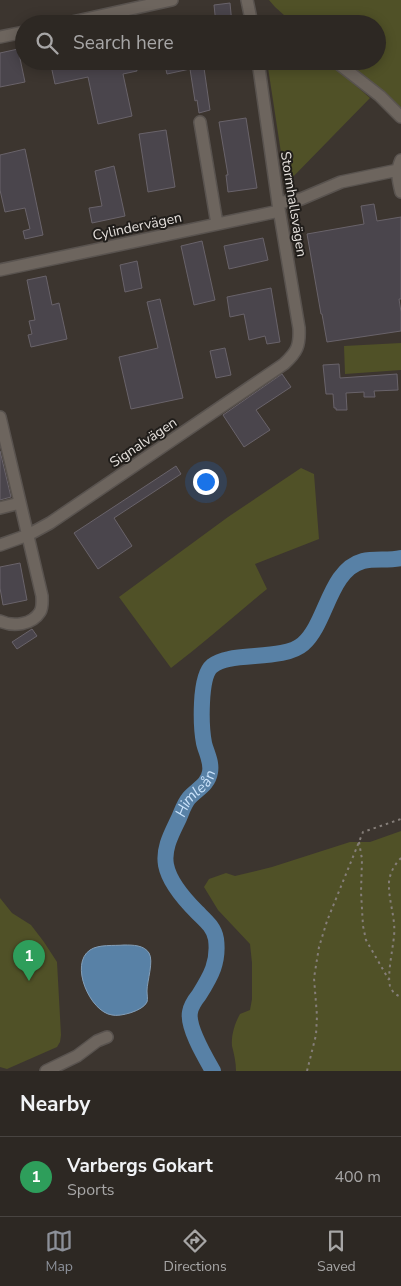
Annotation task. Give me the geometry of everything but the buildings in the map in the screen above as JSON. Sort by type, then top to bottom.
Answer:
[{"type":"street","points":[[104,15],[172,0]]},
{"type":"street","points":[[247,0],[250,15]]},
{"type":"street","points":[[0,37],[15,34]]},
{"type":"street","name":"Stormhallsvägen","points":[[259,70],[299,328],[296,351]]},
{"type":"street","points":[[347,70],[380,96],[401,117]]},
{"type":"street","points":[[200,122],[217,224]]},
{"type":"street","points":[[399,165],[398,177],[401,192]]},
{"type":"street","name":"Cylindervägen","points":[[0,270],[217,224],[279,207],[341,182],[399,165]]},
{"type":"street","name":"Signalvägen","points":[[0,545],[28,535],[50,524],[284,364],[296,351]]},
{"type":"street","points":[[0,417],[42,596],[42,605],[40,612],[26,622],[11,624],[0,621]]},
{"type":"street","points":[[0,508],[20,503]]},
{"type":"street","points":[[46,1071],[76,1056],[107,1037]]},
{"type":"path","points":[[307,1071],[316,1036],[317,1016],[314,978],[319,947],[327,921],[363,832],[401,819]]},
{"type":"path","points":[[359,842],[362,859],[363,926],[366,940],[390,982]]},
{"type":"path","points":[[401,858],[396,863],[389,887],[394,916],[390,987],[393,992],[401,997]]},
{"type":"shaded area","points":[[269,0],[401,0],[401,110],[356,70],[386,70],[386,15],[284,15]]},
{"type":"shaded area","points":[[268,70],[337,70],[370,98],[288,182],[285,179]]},
{"type":"shaded area","points":[[401,343],[401,370],[345,374],[344,346]]},
{"type":"shaded area","points":[[301,468],[314,474],[319,539],[255,564],[267,589],[171,668],[119,597],[228,517]]},
{"type":"shaded area","points":[[401,831],[401,1071],[236,1071],[232,1046],[233,1033],[240,1014],[250,1010],[252,999],[250,944],[218,910],[204,887],[209,879],[226,873],[235,876],[272,867],[350,842],[370,842]]},
{"type":"shaded area","points":[[0,898],[12,913],[31,925],[57,962],[61,1035],[57,1047],[7,1069],[0,1067]]},
{"type":"water","points":[[135,945],[147,950],[149,953],[151,961],[147,1001],[145,1005],[136,1011],[112,1015],[96,1006],[90,997],[85,987],[81,966],[84,957],[94,948]]},
{"type":"waterway","name":"Himleån","points":[[213,1071],[197,1042],[191,1026],[190,1012],[213,968],[217,947],[216,939],[209,924],[174,884],[165,859],[169,841],[184,805],[205,784],[210,772],[210,761],[204,743],[202,726],[205,680],[212,666],[218,662],[238,657],[288,652],[303,644],[318,623],[335,586],[352,566],[367,560],[401,558]]},
{"type":"place","name":"Varbergs Gokart","points":[[29,981]]}]
